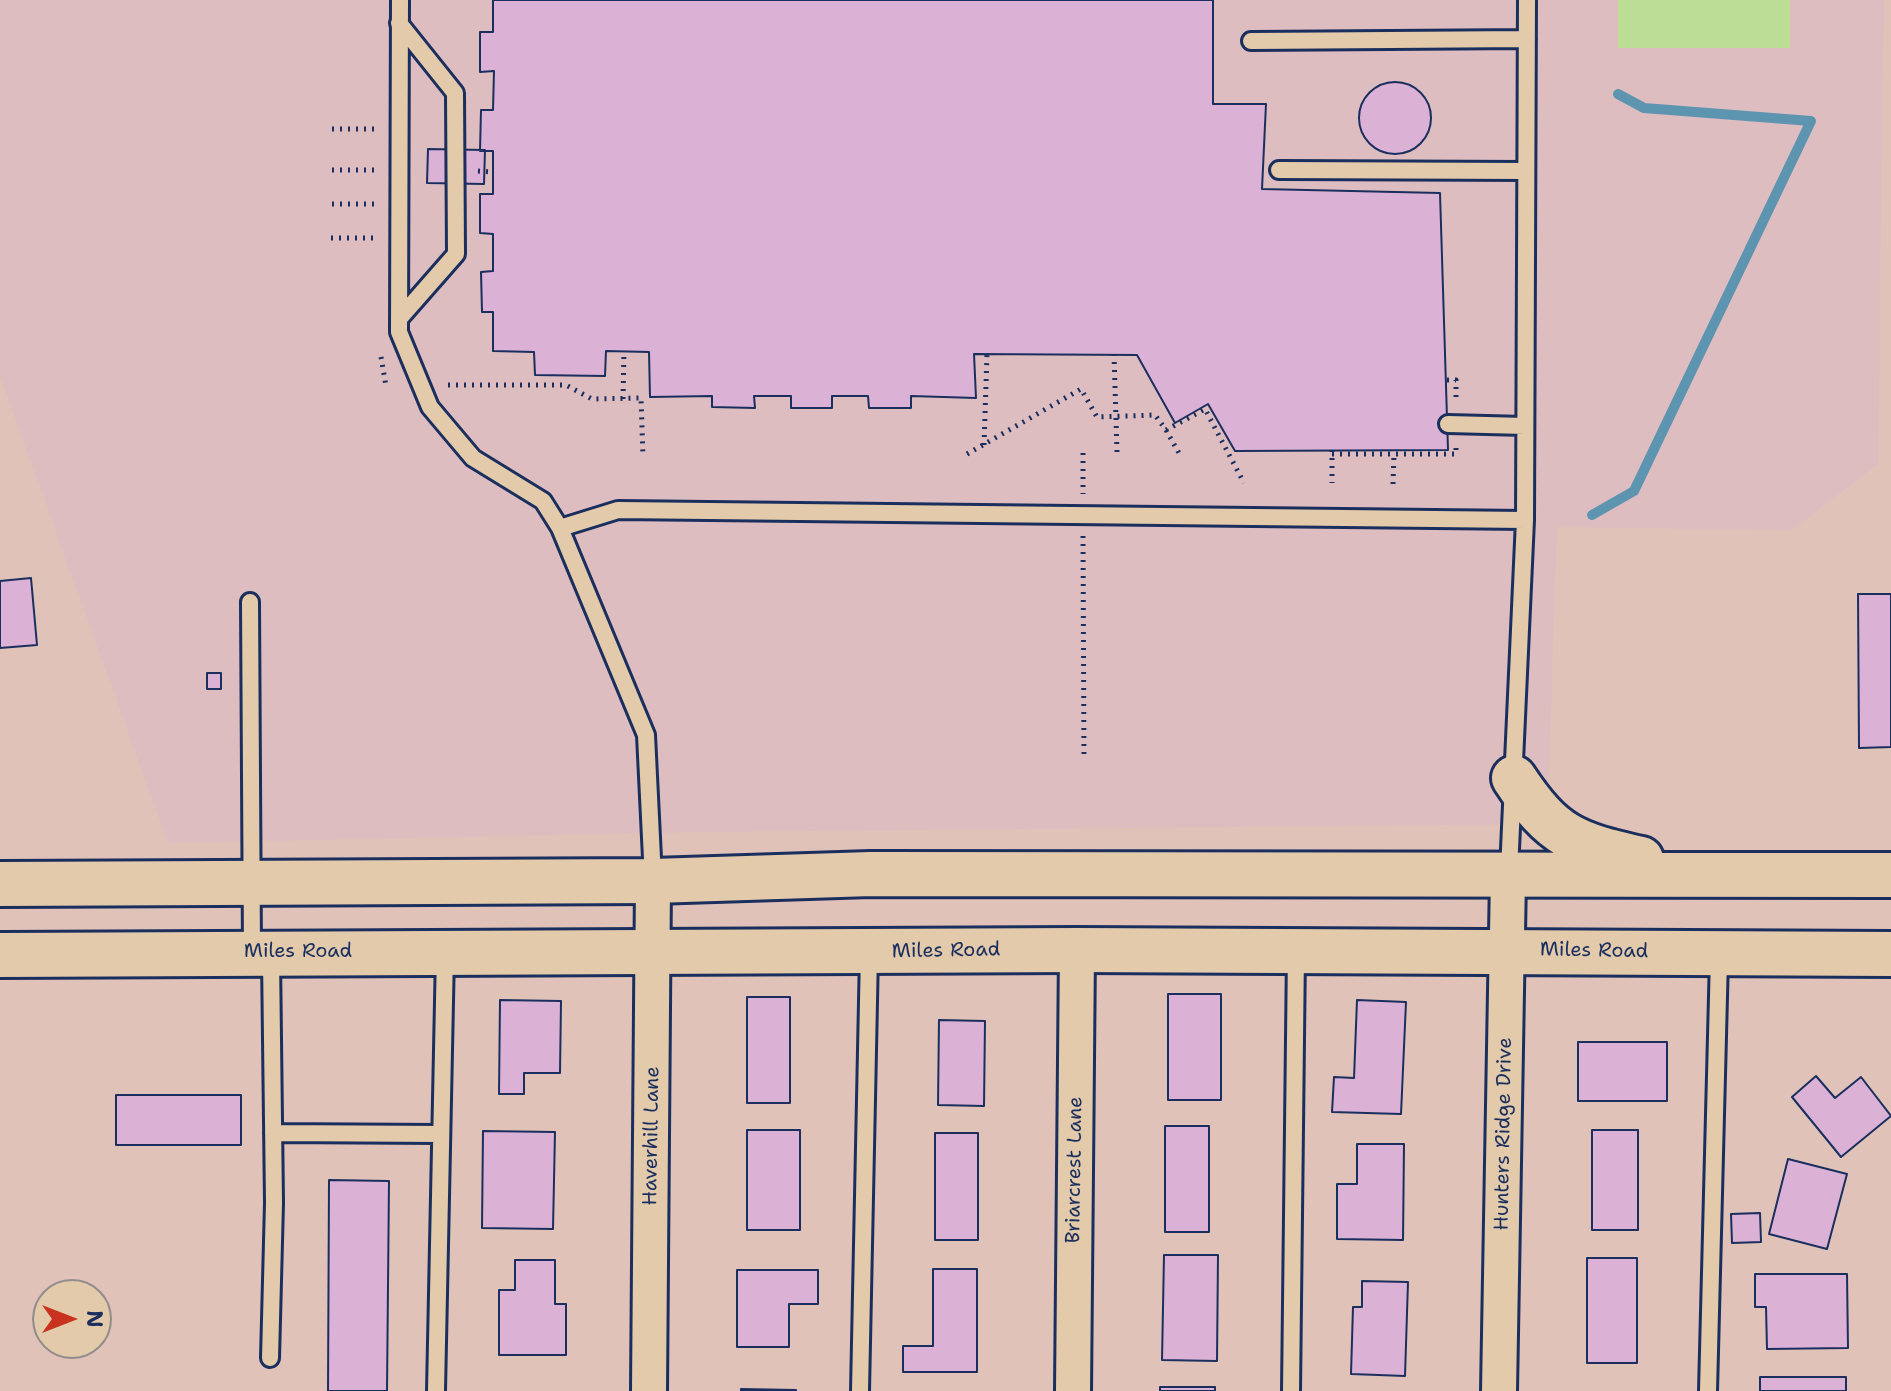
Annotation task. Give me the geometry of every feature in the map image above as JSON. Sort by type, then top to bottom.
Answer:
[{"type":"main road","points":[[1514,778],[1535,810],[1554,829],[1589,847],[1710,875]]},
{"type":"main road","points":[[0,884],[653,881],[871,874],[1891,875]]},
{"type":"main road","name":"Miles Road","points":[[0,955],[261,951],[1077,950],[1891,954]]},
{"type":"street","name":"Hunters Ridge Drive","points":[[1499,1391],[1508,877]]},
{"type":"street","name":"Haverhill Lane","points":[[649,1391],[653,881]]},
{"type":"street","name":"Briarcrest Lane","points":[[1073,1391],[1077,950]]},
{"type":"lane","points":[[400,0],[399,332],[430,407],[473,458],[543,501],[560,528],[646,735],[653,881]]},
{"type":"lane","points":[[1508,877],[1525,520],[1527,0]]},
{"type":"lane","points":[[399,23],[455,93],[456,254],[399,319]]},
{"type":"lane","points":[[1251,41],[1527,39]]},
{"type":"lane","points":[[1279,170],[1526,171]]},
{"type":"lane","points":[[1452,424],[1525,426]]},
{"type":"lane","points":[[560,528],[618,510],[1525,520]]},
{"type":"lane","points":[[250,602],[252,884],[261,951],[273,1133],[270,1358]]},
{"type":"lane","points":[[1291,1391],[1296,950]]},
{"type":"lane","points":[[860,1391],[869,952]]},
{"type":"lane","points":[[436,1391],[445,953]]},
{"type":"lane","points":[[1708,1391],[1719,954]]},
{"type":"lane","points":[[273,1133],[441,1134]]},
{"type":"path","points":[[332,129],[378,129]]},
{"type":"path","points":[[332,170],[374,170]]},
{"type":"path","points":[[332,204],[378,204]]},
{"type":"path","points":[[331,238],[378,238]]},
{"type":"path","points":[[623,399],[624,352]]},
{"type":"path","points":[[984,445],[987,354]]},
{"type":"path","points":[[1114,354],[1117,452]]},
{"type":"path","points":[[1332,483],[1332,452],[1456,454],[1452,424],[1456,380],[1447,380]]},
{"type":"path","points":[[448,385],[566,385],[592,399],[641,398],[643,457]]},
{"type":"path","points":[[967,454],[1081,389],[1097,417],[1155,415],[1179,453]]},
{"type":"path","points":[[1166,430],[1204,408],[1244,483]]},
{"type":"path","points":[[1083,453],[1084,759]]},
{"type":"path","points":[[1393,484],[1394,454]]},
{"type":"shaded area","points":[[0,0],[1884,0],[1878,464],[1792,530],[1557,527],[1547,824],[699,832],[168,843],[0,376]]},
{"type":"green space","points":[[1618,0],[1790,0],[1790,48],[1618,48]]},
{"type":"building","points":[[493,0],[1213,0],[1213,104],[1266,104],[1262,189],[1440,193],[1448,450],[1235,451],[1208,404],[1175,423],[1137,355],[974,354],[976,398],[911,396],[911,408],[869,408],[868,396],[832,396],[832,408],[791,408],[791,396],[754,396],[755,408],[712,407],[712,396],[650,397],[649,352],[606,351],[605,376],[535,375],[534,352],[493,351],[493,312],[482,312],[481,272],[493,271],[493,234],[480,233],[480,194],[493,194],[493,151],[480,151],[481,110],[493,110],[494,71],[480,72],[480,32],[493,32]]},
{"type":"building","points":[[1395,82],[1421,92],[1431,118],[1421,144],[1395,154],[1369,144],[1359,118],[1369,92]]},
{"type":"building","points":[[428,149],[485,150],[484,184],[427,183]]},
{"type":"building","points":[[31,578],[37,645],[0,648],[0,581]]},
{"type":"building","points":[[1858,594],[1891,594],[1891,747],[1859,748]]},
{"type":"building","points":[[207,673],[221,673],[221,689],[207,689]]},
{"type":"building","points":[[1168,994],[1221,994],[1221,1100],[1168,1100]]},
{"type":"building","points":[[747,997],[790,997],[790,1103],[747,1103]]},
{"type":"building","points":[[500,1000],[561,1001],[560,1073],[524,1073],[524,1094],[499,1094]]},
{"type":"building","points":[[1357,1000],[1406,1002],[1401,1114],[1332,1112],[1334,1077],[1354,1078]]},
{"type":"building","points":[[939,1020],[985,1021],[984,1106],[938,1105]]},
{"type":"building","points":[[1578,1042],[1667,1042],[1667,1101],[1578,1101]]},
{"type":"building","points":[[1816,1076],[1835,1098],[1861,1077],[1891,1116],[1841,1157],[1792,1097]]},
{"type":"building","points":[[116,1095],[241,1095],[241,1145],[116,1145]]},
{"type":"building","points":[[1165,1126],[1209,1126],[1209,1232],[1165,1232]]},
{"type":"building","points":[[747,1130],[800,1130],[800,1230],[747,1230]]},
{"type":"building","points":[[1592,1130],[1638,1130],[1638,1230],[1592,1230]]},
{"type":"building","points":[[483,1131],[555,1132],[553,1229],[482,1228]]},
{"type":"building","points":[[935,1133],[978,1133],[978,1240],[935,1240]]},
{"type":"building","points":[[1357,1144],[1404,1144],[1403,1240],[1337,1239],[1337,1184],[1357,1184]]},
{"type":"building","points":[[1788,1159],[1847,1174],[1827,1249],[1769,1234]]},
{"type":"building","points":[[329,1180],[389,1181],[387,1391],[328,1391]]},
{"type":"building","points":[[1760,1213],[1761,1242],[1732,1243],[1731,1214]]},
{"type":"building","points":[[1164,1255],[1218,1255],[1217,1361],[1162,1360]]},
{"type":"building","points":[[1587,1258],[1637,1258],[1637,1363],[1587,1363]]},
{"type":"building","points":[[515,1260],[555,1260],[555,1304],[566,1304],[566,1355],[499,1355],[499,1290],[515,1290]]},
{"type":"building","points":[[933,1269],[977,1269],[977,1372],[903,1372],[903,1346],[933,1346]]},
{"type":"building","points":[[737,1270],[818,1270],[818,1304],[789,1304],[789,1347],[737,1347]]},
{"type":"building","points":[[1755,1274],[1847,1274],[1848,1348],[1767,1349],[1766,1307],[1755,1307]]},
{"type":"building","points":[[1362,1281],[1408,1282],[1405,1376],[1351,1374],[1353,1307],[1362,1307]]},
{"type":"building","points":[[1760,1377],[1846,1377],[1846,1391],[1760,1391]]},
{"type":"building","points":[[1160,1387],[1215,1387],[1215,1391],[1160,1391]]},
{"type":"building","points":[[796,1390],[796,1391],[741,1391]]},
{"type":"waterway","points":[[1592,515],[1634,491],[1811,121],[1644,108],[1618,94]]}]
